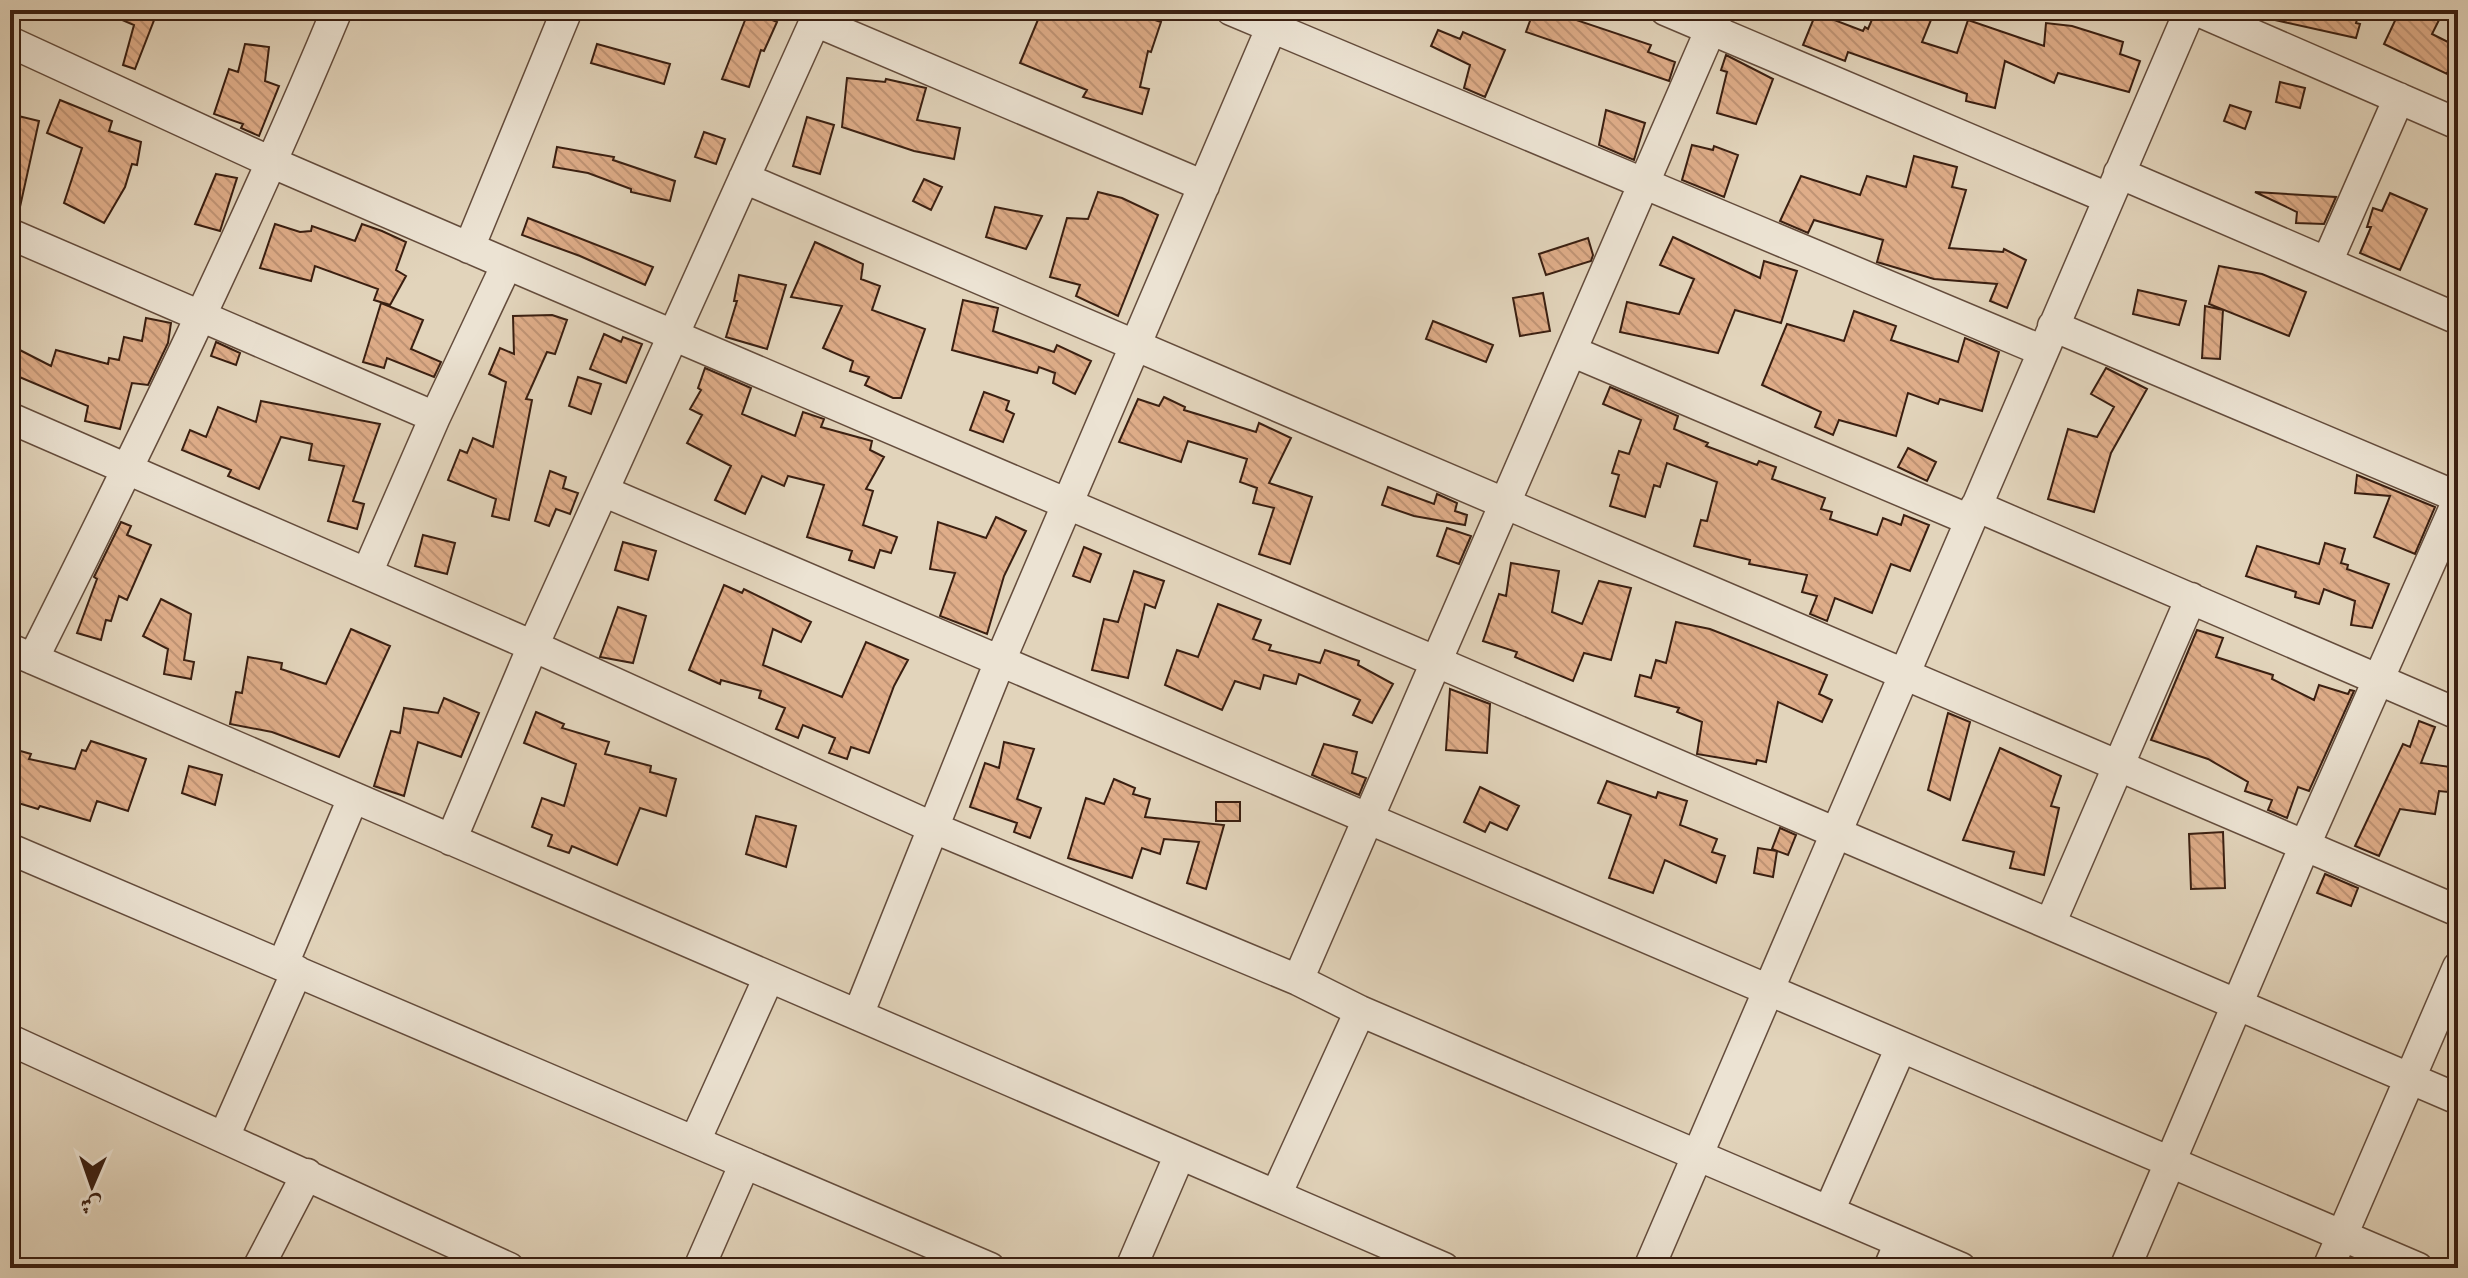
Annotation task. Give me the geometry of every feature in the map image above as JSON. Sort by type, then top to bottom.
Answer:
[{"type":"street","points":[[337,10],[273,163],[203,317],[128,470],[21,654],[1444,1268]]},
{"type":"street","points":[[469,248],[567,10]]},
{"type":"street","points":[[1231,10],[1276,19],[1644,184],[2458,499],[2305,845],[2125,1268]]},
{"type":"street","points":[[1665,10],[1714,20],[2114,186],[2327,262],[2458,319]]},
{"type":"street","points":[[1649,1268],[2114,186],[2183,12],[2458,124]]},
{"type":"street","points":[[451,840],[533,646],[817,16],[1204,186]]},
{"type":"street","points":[[858,1015],[1000,661],[1276,19]]},
{"type":"street","points":[[1298,980],[1714,20]]},
{"type":"street","points":[[10,42],[273,163],[469,248],[2458,1099]]},
{"type":"street","points":[[2327,262],[2399,98]]},
{"type":"street","points":[[744,178],[2458,911]]},
{"type":"street","points":[[10,234],[435,417]]},
{"type":"street","points":[[367,573],[435,417],[507,264]]},
{"type":"street","points":[[1571,351],[2191,598],[2458,714]]},
{"type":"street","points":[[10,418],[533,646],[934,828],[1298,980],[1360,1011],[1829,1211],[1894,1255],[1961,1268]]},
{"type":"street","points":[[603,491],[2418,1268]]},
{"type":"street","points":[[2050,924],[2191,598]]},
{"type":"street","points":[[224,1137],[353,798]]},
{"type":"street","points":[[10,849],[990,1268]]},
{"type":"street","points":[[2328,1268],[2458,967]]},
{"type":"street","points":[[695,1141],[769,977]]},
{"type":"street","points":[[1276,1195],[1360,1011]]},
{"type":"street","points":[[10,1040],[509,1268]]},
{"type":"street","points":[[1829,1211],[1901,1047]]},
{"type":"street","points":[[1131,1268],[1180,1154]]},
{"type":"street","points":[[699,1268],[745,1163]]},
{"type":"street","points":[[258,1268],[307,1174]]},
{"type":"building","points":[[99,10],[158,10],[135,69],[123,65],[134,25]]},
{"type":"building","points":[[749,10],[777,22],[764,51],[761,50],[749,87],[722,79]]},
{"type":"building","points":[[1042,10],[1125,10],[1161,22],[1151,52],[1148,51],[1140,87],[1149,89],[1142,114],[1083,97],[1087,90],[1020,63]]},
{"type":"building","points":[[1534,10],[1580,10],[1576,20],[1651,45],[1648,52],[1675,62],[1669,81],[1526,32]]},
{"type":"building","points":[[1876,10],[1935,10],[1922,42],[1957,53],[1968,20],[2044,46],[2046,23],[2072,26],[2123,42],[2120,54],[2140,61],[2129,92],[2058,73],[2054,83],[2005,61],[1995,108],[1966,101],[1967,94],[1848,52],[1845,61],[1803,45],[1816,13],[1863,31],[1865,27],[1868,29]]},
{"type":"building","points":[[2267,10],[2312,10],[2330,15],[2332,10],[2360,10],[2356,23],[2360,24],[2356,38],[2266,18]]},
{"type":"building","points":[[2400,10],[2444,10],[2432,34],[2458,47],[2447,74],[2384,44]]},
{"type":"building","points":[[1438,30],[1460,39],[1463,32],[1505,50],[1485,97],[1464,88],[1470,65],[1431,46]]},
{"type":"building","points":[[245,44],[269,47],[265,81],[279,86],[259,136],[241,128],[243,124],[214,114],[229,69],[238,72]]},
{"type":"building","points":[[597,44],[670,64],[664,84],[591,63]]},
{"type":"building","points":[[1726,55],[1773,79],[1756,124],[1717,113],[1727,72],[1721,70]]},
{"type":"building","points":[[847,78],[885,82],[886,79],[926,88],[917,120],[960,128],[954,159],[914,151],[842,127]]},
{"type":"building","points":[[2280,82],[2305,88],[2300,108],[2276,102]]},
{"type":"building","points":[[60,100],[112,121],[109,131],[141,142],[137,165],[132,164],[125,187],[104,223],[64,203],[82,148],[47,133]]},
{"type":"building","points":[[2230,105],[2251,112],[2245,129],[2224,121]]},
{"type":"building","points":[[1606,110],[1645,123],[1634,160],[1599,145]]},
{"type":"building","points":[[10,114],[39,121],[18,216],[10,215]]},
{"type":"building","points":[[807,117],[834,125],[820,174],[793,166]]},
{"type":"building","points":[[704,132],[725,139],[716,164],[695,157]]},
{"type":"building","points":[[1692,145],[1713,150],[1714,146],[1738,155],[1724,197],[1682,180]]},
{"type":"building","points":[[557,147],[614,157],[613,160],[675,181],[670,201],[631,192],[631,189],[588,173],[553,167]]},
{"type":"building","points":[[1914,156],[1957,167],[1952,187],[1966,190],[1949,248],[2003,252],[2004,249],[2026,260],[2007,308],[1990,301],[1997,284],[1934,279],[1877,262],[1883,240],[1814,220],[1808,233],[1780,221],[1801,176],[1860,195],[1867,176],[1906,187]]},
{"type":"building","points":[[216,174],[237,178],[220,231],[195,224]]},
{"type":"building","points":[[924,179],[942,187],[931,210],[913,201]]},
{"type":"building","points":[[1098,192],[1122,198],[1158,215],[1118,316],[1076,296],[1080,285],[1050,277],[1067,218],[1088,219]]},
{"type":"building","points":[[2255,192],[2336,197],[2324,224],[2296,223],[2297,212]]},
{"type":"building","points":[[2390,193],[2427,209],[2400,270],[2360,253],[2371,227],[2367,227],[2373,208],[2382,211]]},
{"type":"building","points":[[995,207],[1042,216],[1026,249],[986,237]]},
{"type":"building","points":[[528,218],[653,267],[645,285],[522,235]]},
{"type":"building","points":[[275,224],[300,232],[311,231],[312,226],[355,241],[362,224],[382,231],[406,242],[396,270],[406,276],[390,305],[374,300],[378,289],[315,266],[311,281],[260,268]]},
{"type":"building","points":[[1673,237],[1760,278],[1764,261],[1797,271],[1781,323],[1735,310],[1718,353],[1620,332],[1627,302],[1679,314],[1694,279],[1660,265]]},
{"type":"building","points":[[1588,238],[1593,255],[1591,261],[1546,275],[1539,254]]},
{"type":"building","points":[[815,242],[863,264],[861,279],[880,286],[872,310],[925,329],[901,398],[893,398],[865,385],[869,377],[850,371],[853,361],[823,348],[842,306],[791,297]]},
{"type":"building","points":[[2219,266],[2262,274],[2306,292],[2289,336],[2209,304]]},
{"type":"building","points":[[739,275],[786,285],[767,349],[726,337],[737,301],[734,301]]},
{"type":"building","points":[[2138,290],[2186,301],[2179,325],[2133,314]]},
{"type":"building","points":[[1543,293],[1550,331],[1520,336],[1513,298]]},
{"type":"building","points":[[963,300],[998,308],[993,331],[1054,352],[1057,345],[1091,361],[1075,394],[1053,383],[1055,373],[1039,367],[1037,373],[952,350]]},
{"type":"building","points":[[381,303],[423,320],[411,349],[441,362],[434,377],[387,358],[384,368],[363,362]]},
{"type":"building","points":[[2205,306],[2223,310],[2220,359],[2202,358]]},
{"type":"building","points":[[1854,311],[1896,326],[1891,340],[1958,362],[1965,338],[1999,352],[1982,411],[1940,399],[1938,404],[1908,393],[1896,436],[1839,420],[1833,435],[1815,427],[1821,412],[1762,385],[1787,324],[1844,341]]},
{"type":"building","points":[[552,315],[567,320],[555,354],[547,352],[526,399],[532,400],[509,520],[492,516],[496,499],[448,480],[460,450],[467,453],[473,438],[493,447],[506,382],[489,374],[500,348],[514,354],[513,316]]},
{"type":"building","points":[[146,318],[171,323],[168,343],[148,385],[132,383],[120,429],[85,421],[88,406],[10,373],[10,345],[51,366],[56,350],[108,364],[109,358],[119,360],[124,337],[142,341]]},
{"type":"building","points":[[1433,321],[1493,345],[1486,362],[1426,339]]},
{"type":"building","points":[[604,334],[621,342],[623,337],[642,344],[626,383],[590,369]]},
{"type":"building","points":[[216,342],[240,353],[236,365],[211,356]]},
{"type":"building","points":[[705,368],[751,388],[742,414],[795,436],[803,412],[824,419],[821,427],[872,441],[870,450],[884,457],[866,489],[873,491],[863,525],[897,537],[891,553],[880,550],[874,568],[849,560],[852,551],[807,537],[824,485],[788,476],[784,486],[762,476],[745,514],[715,500],[731,466],[687,443],[702,415],[690,409],[701,390],[698,388]]},
{"type":"building","points":[[2106,368],[2147,389],[2111,453],[2094,512],[2048,499],[2068,429],[2097,437],[2114,407],[2091,394]]},
{"type":"building","points":[[578,377],[601,384],[591,414],[569,406]]},
{"type":"building","points":[[1610,387],[1678,416],[1674,429],[1708,443],[1706,446],[1757,465],[1759,461],[1776,467],[1772,479],[1825,498],[1821,509],[1832,512],[1830,519],[1877,535],[1883,518],[1901,525],[1904,515],[1929,525],[1910,571],[1891,564],[1872,613],[1835,598],[1827,621],[1810,614],[1817,596],[1802,592],[1807,575],[1749,564],[1750,560],[1694,546],[1701,520],[1707,521],[1717,482],[1667,463],[1660,487],[1654,485],[1645,517],[1610,506],[1619,475],[1612,473],[1619,451],[1629,454],[1641,420],[1603,404]]},
{"type":"building","points":[[984,392],[1009,401],[1006,410],[1014,414],[1003,442],[970,430]]},
{"type":"building","points":[[1164,397],[1185,407],[1184,410],[1256,432],[1259,423],[1291,438],[1269,483],[1312,497],[1290,564],[1259,554],[1274,508],[1253,503],[1257,488],[1240,482],[1247,459],[1188,441],[1181,462],[1119,442],[1138,399],[1159,406]]},
{"type":"building","points":[[261,401],[380,424],[353,501],[364,504],[357,529],[328,521],[344,466],[309,460],[312,444],[281,437],[259,489],[228,476],[231,470],[182,450],[190,430],[206,437],[218,407],[256,422]]},
{"type":"building","points":[[1908,448],[1936,462],[1927,481],[1898,467]]},
{"type":"building","points":[[550,471],[566,477],[563,488],[578,493],[570,514],[556,509],[549,526],[535,521]]},
{"type":"building","points":[[2357,475],[2435,507],[2415,554],[2374,537],[2390,496],[2355,493]]},
{"type":"building","points":[[1388,487],[1434,504],[1437,494],[1457,503],[1455,511],[1467,515],[1465,525],[1414,516],[1382,505]]},
{"type":"building","points":[[996,517],[1026,531],[1004,576],[987,634],[940,616],[955,573],[930,569],[938,522],[986,538]]},
{"type":"building","points":[[121,522],[131,526],[127,535],[151,545],[127,600],[119,596],[111,621],[106,620],[101,640],[77,633],[97,579],[94,577]]},
{"type":"building","points":[[1447,528],[1471,536],[1459,564],[1437,556]]},
{"type":"building","points":[[423,535],[455,543],[447,574],[415,566]]},
{"type":"building","points":[[623,542],[656,551],[648,580],[615,570]]},
{"type":"building","points":[[2325,543],[2345,549],[2341,563],[2348,565],[2347,569],[2389,584],[2372,628],[2351,625],[2355,601],[2324,589],[2319,604],[2295,597],[2296,592],[2246,576],[2257,546],[2319,564]]},
{"type":"building","points":[[1084,547],[1101,554],[1090,582],[1073,576]]},
{"type":"building","points":[[1511,563],[1559,571],[1552,612],[1582,624],[1599,581],[1631,588],[1611,660],[1584,653],[1573,681],[1515,657],[1517,652],[1483,641],[1499,594],[1506,596]]},
{"type":"building","points":[[1134,571],[1164,581],[1155,608],[1145,604],[1128,678],[1092,670],[1104,619],[1118,622]]},
{"type":"building","points":[[724,585],[742,593],[744,589],[811,622],[801,642],[773,629],[763,665],[842,697],[866,642],[908,660],[894,686],[869,753],[851,747],[847,759],[829,753],[835,738],[803,725],[798,738],[776,729],[785,708],[759,698],[761,691],[721,680],[720,684],[689,670]]},
{"type":"building","points":[[161,599],[191,614],[184,660],[194,662],[191,679],[164,674],[168,649],[143,636]]},
{"type":"building","points":[[1218,604],[1261,620],[1253,639],[1271,645],[1269,650],[1320,663],[1325,650],[1359,661],[1358,665],[1393,684],[1372,723],[1353,715],[1360,700],[1299,674],[1296,684],[1264,675],[1260,689],[1235,681],[1222,710],[1165,685],[1177,650],[1198,657]]},
{"type":"building","points":[[618,607],[646,616],[633,663],[600,657]]},
{"type":"building","points":[[1676,622],[1710,629],[1827,675],[1819,694],[1832,700],[1822,722],[1778,702],[1766,762],[1757,760],[1756,764],[1697,754],[1702,722],[1677,712],[1679,708],[1635,696],[1640,675],[1651,678],[1656,660],[1666,663]]},
{"type":"building","points":[[351,629],[390,646],[339,757],[272,732],[230,724],[236,692],[242,693],[248,657],[282,663],[281,669],[326,684]]},
{"type":"building","points":[[2197,630],[2223,638],[2216,657],[2273,675],[2272,679],[2314,700],[2319,685],[2348,694],[2350,690],[2354,691],[2309,791],[2298,787],[2287,818],[2268,810],[2272,800],[2245,791],[2248,782],[2208,759],[2151,740]]},
{"type":"building","points":[[1450,689],[1490,704],[1487,753],[1446,750]]},
{"type":"building","points":[[444,698],[479,713],[461,757],[418,742],[404,796],[374,786],[391,731],[400,733],[404,708],[438,713]]},
{"type":"building","points":[[536,712],[564,724],[562,728],[609,742],[605,754],[651,766],[650,772],[676,779],[666,816],[640,808],[617,865],[572,846],[569,853],[548,846],[552,835],[532,827],[542,798],[564,806],[576,764],[524,743]]},
{"type":"building","points":[[1948,713],[1970,722],[1950,800],[1928,790]]},
{"type":"building","points":[[2419,721],[2435,727],[2421,763],[2458,768],[2458,793],[2439,791],[2435,814],[2400,809],[2379,856],[2355,846],[2403,744],[2410,747]]},
{"type":"building","points":[[91,741],[146,759],[128,811],[97,801],[90,821],[40,806],[38,809],[15,802],[10,806],[10,748],[31,754],[29,759],[75,769],[82,750],[86,751]]},
{"type":"building","points":[[1004,742],[1034,749],[1017,799],[1041,808],[1030,838],[1014,832],[1017,823],[970,807],[985,763],[999,768]]},
{"type":"building","points":[[1324,744],[1357,752],[1352,773],[1366,778],[1359,795],[1312,775]]},
{"type":"building","points":[[2000,748],[2061,776],[2051,806],[2059,808],[2044,875],[2010,868],[2014,852],[1963,840]]},
{"type":"building","points":[[189,766],[222,775],[215,805],[182,793]]},
{"type":"building","points":[[1114,779],[1135,788],[1133,794],[1150,799],[1145,817],[1224,825],[1206,889],[1187,883],[1199,842],[1164,839],[1160,854],[1142,848],[1132,878],[1068,858],[1086,798],[1104,804]]},
{"type":"building","points":[[1607,781],[1656,798],[1658,792],[1687,801],[1680,825],[1717,839],[1712,852],[1725,856],[1716,883],[1665,860],[1653,893],[1609,878],[1631,815],[1598,803]]},
{"type":"building","points":[[1480,787],[1519,806],[1507,830],[1490,822],[1485,832],[1464,822]]},
{"type":"building","points":[[1216,802],[1240,802],[1240,821],[1216,821]]},
{"type":"building","points":[[756,816],[796,826],[786,867],[746,854]]},
{"type":"building","points":[[1780,828],[1796,835],[1788,855],[1772,849]]},
{"type":"building","points":[[2223,832],[2225,888],[2191,889],[2189,834]]},
{"type":"building","points":[[1758,848],[1777,851],[1773,877],[1754,873]]},
{"type":"building","points":[[2325,874],[2358,888],[2351,906],[2317,893]]}]
